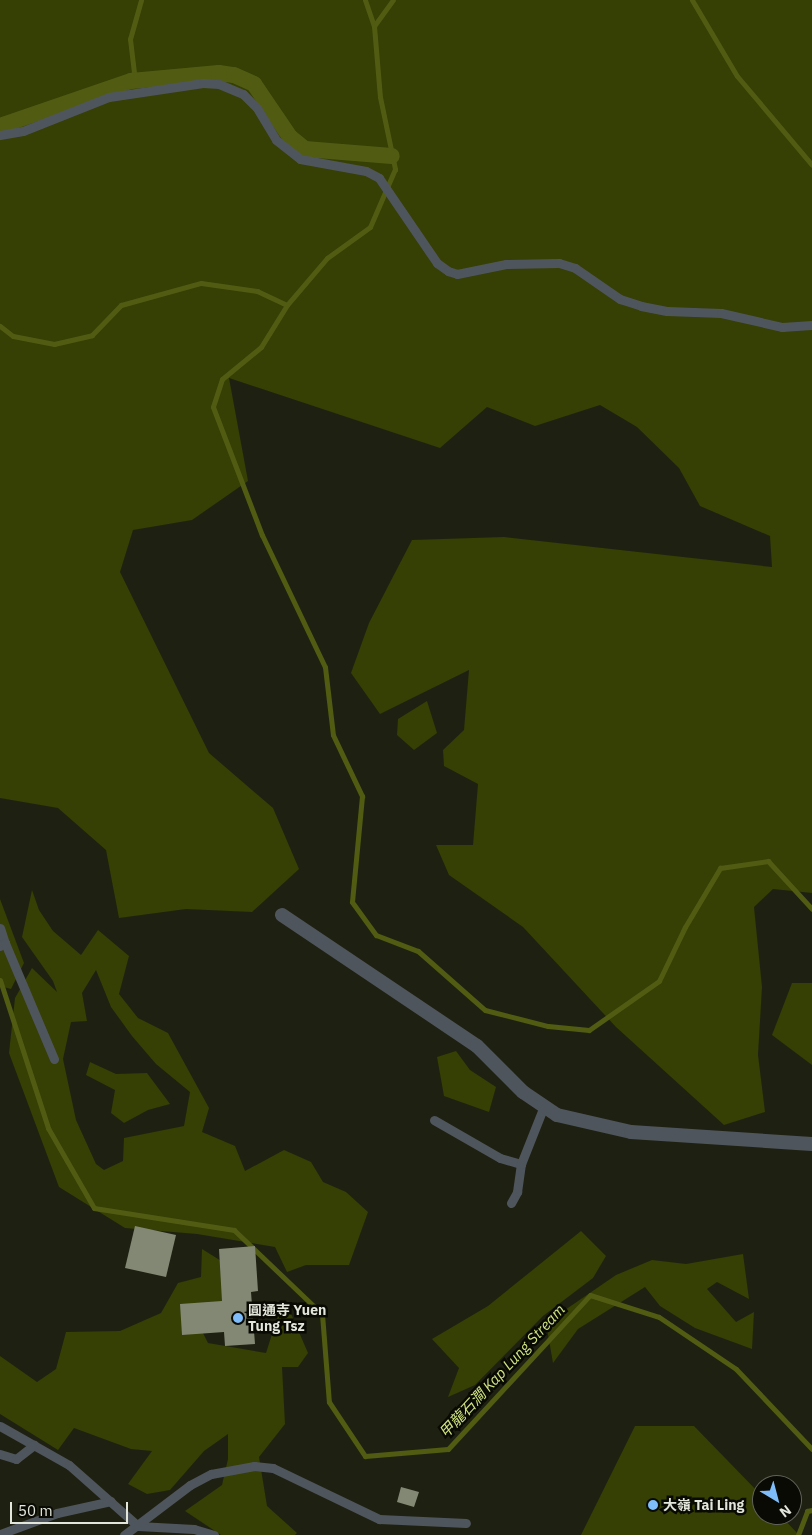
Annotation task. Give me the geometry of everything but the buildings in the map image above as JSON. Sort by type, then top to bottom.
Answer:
[{"type":"street","points":[[282,915],[477,1046],[523,1092],[558,1115],[631,1132],[812,1144]]},
{"type":"lane","points":[[0,135],[23,131],[109,97],[203,83],[219,84],[243,94],[257,108],[276,140],[300,159],[366,171],[379,178],[437,263],[458,274],[506,264],[559,263],[575,268],[620,299],[641,306],[667,311],[722,313],[782,327],[812,326]]},
{"type":"lane","points":[[0,928],[2,945],[54,1059]]},
{"type":"lane","points":[[511,1203],[517,1192],[520,1164],[544,1106]]},
{"type":"lane","points":[[434,1120],[500,1158],[520,1164]]},
{"type":"lane","points":[[0,1426],[69,1465],[138,1526],[194,1529],[214,1535]]},
{"type":"lane","points":[[0,1454],[16,1459],[34,1445]]},
{"type":"lane","points":[[124,1535],[197,1481],[211,1474],[254,1466],[273,1468],[379,1518],[466,1523]]},
{"type":"lane","points":[[0,1534],[57,1513],[111,1501]]},
{"type":"green space","points":[[0,0],[812,0],[812,893],[773,889],[754,907],[762,987],[758,1055],[765,1112],[724,1125],[616,1027],[523,927],[449,875],[436,845],[473,845],[478,784],[444,766],[443,750],[464,730],[469,670],[380,714],[351,673],[369,623],[412,540],[504,537],[772,567],[770,536],[700,506],[679,468],[637,427],[600,405],[535,426],[487,407],[440,448],[229,378],[248,481],[192,520],[133,530],[120,572],[209,753],[273,808],[299,869],[252,912],[186,909],[119,918],[106,850],[58,808],[0,798]]},
{"type":"green space","points":[[427,701],[437,733],[414,750],[397,735],[398,719]]},
{"type":"green space","points":[[32,890],[39,910],[53,931],[81,955],[98,930],[129,956],[119,994],[138,1018],[168,1033],[209,1108],[202,1132],[235,1146],[245,1171],[284,1150],[311,1162],[323,1182],[346,1192],[368,1212],[349,1265],[306,1265],[287,1272],[275,1247],[197,1234],[125,1228],[59,1187],[9,1053],[15,998],[32,968],[57,992],[53,981],[22,937]],"holes":[[[96,970],[111,1007],[156,1064],[190,1092],[184,1126],[124,1138],[123,1161],[104,1170],[96,1164],[76,1120],[63,1059],[71,1022],[87,1021],[82,993]]]},
{"type":"green space","points":[[0,899],[24,963],[11,989],[0,986]]},
{"type":"green space","points":[[792,983],[812,983],[812,1065],[772,1035]]},
{"type":"green space","points":[[456,1051],[470,1070],[496,1087],[489,1112],[444,1096],[437,1057]]},
{"type":"green space","points":[[90,1062],[116,1074],[147,1073],[170,1104],[148,1110],[124,1123],[111,1113],[115,1090],[86,1075]]},
{"type":"green space","points":[[581,1231],[606,1256],[593,1278],[543,1316],[475,1385],[448,1397],[459,1368],[432,1339],[488,1306]]},
{"type":"green space","points":[[202,1249],[231,1267],[240,1325],[198,1323],[208,1343],[266,1353],[279,1312],[289,1309],[308,1353],[298,1367],[282,1367],[285,1424],[259,1457],[267,1506],[297,1533],[295,1535],[221,1535],[185,1511],[222,1485],[228,1459],[228,1434],[204,1451],[170,1490],[147,1494],[128,1484],[152,1451],[131,1449],[74,1428],[58,1450],[0,1414],[0,1356],[37,1382],[56,1369],[66,1332],[120,1331],[161,1313],[178,1283],[201,1277]]},
{"type":"green space","points":[[743,1254],[749,1299],[717,1282],[707,1289],[736,1322],[754,1312],[752,1349],[695,1328],[660,1306],[645,1287],[578,1329],[553,1363],[546,1323],[616,1275],[652,1260],[686,1264]]},
{"type":"green space","points":[[635,1426],[694,1426],[752,1486],[752,1525],[790,1525],[799,1535],[581,1535]]},
{"type":"waterway","points":[[135,81],[130,39],[141,0]]},
{"type":"waterway","points":[[365,0],[374,26],[380,97],[395,169],[370,227],[327,258],[287,305],[261,347],[222,379],[213,407],[262,535],[325,667],[333,735],[362,796],[352,902],[376,935],[418,951],[485,1010],[548,1026],[589,1030],[659,981],[685,927],[720,868],[768,861],[812,909]]},
{"type":"waterway","points":[[374,26],[393,0]]},
{"type":"waterway","points":[[692,0],[737,76],[812,165]]},
{"type":"waterway","points":[[0,126],[131,81],[219,73],[234,75],[254,84],[290,137],[305,149],[392,156]]},
{"type":"waterway","points":[[0,326],[13,336],[54,344],[92,335],[121,305],[201,283],[257,291],[287,305]]},
{"type":"waterway","name":"甲龍石澗 Kap Lung Stream","points":[[0,980],[48,1128],[94,1208],[234,1230],[322,1314],[329,1402],[365,1456],[448,1449],[590,1295],[659,1317],[736,1369],[812,1449]]},
{"type":"waterway","points":[[798,1535],[807,1511],[812,1510]]},
{"type":"place","name":"圓通寺 Yuen Tung Tsz","points":[[238,1318]]},
{"type":"place","name":"大嶺 Tai Ling","points":[[653,1505]]}]
